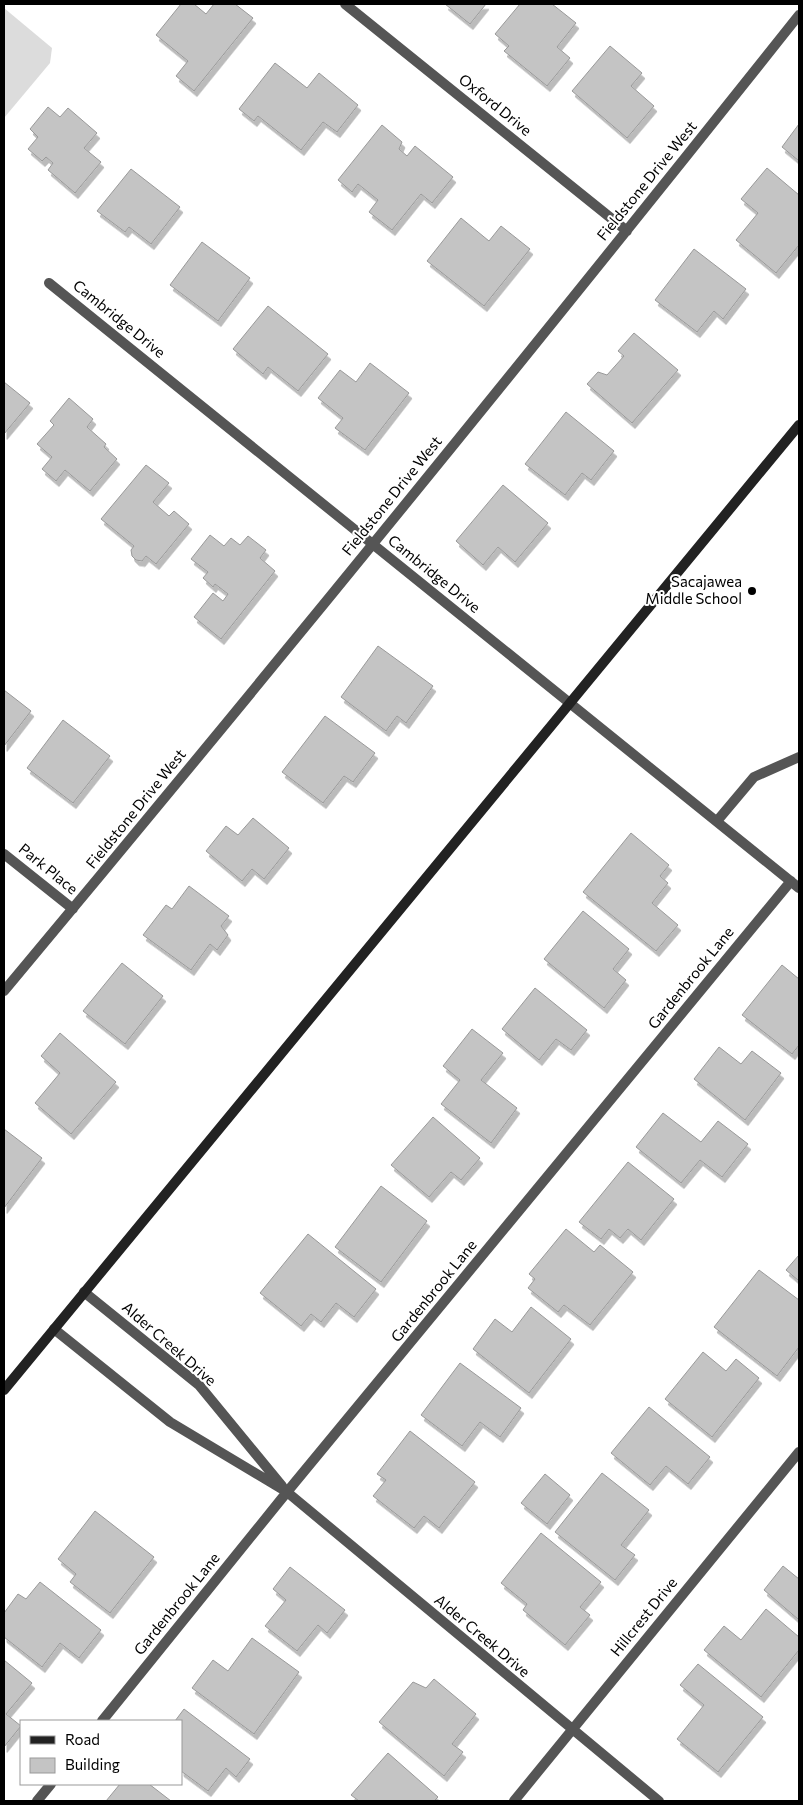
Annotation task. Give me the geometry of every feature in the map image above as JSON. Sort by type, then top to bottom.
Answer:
[{"type":"street","name":"Oxford Drive","points":[[344,4],[627,230]]},
{"type":"street","name":"Fieldstone Drive West","points":[[4,992],[373,544],[799,15]]},
{"type":"street","name":"Cambridge Drive","points":[[49,282],[799,888]]},
{"type":"street","points":[[4,1390],[799,425]]},
{"type":"street","points":[[717,821],[754,777],[799,757]]},
{"type":"street","name":"Park Place","points":[[4,854],[73,909]]},
{"type":"street","name":"Gardenbrook Lane","points":[[103,1720],[287,1492],[791,881]]},
{"type":"street","name":"Alder Creek Drive","points":[[84,1292],[200,1385],[287,1492]]},
{"type":"street","name":"Alder Creek Drive","points":[[54,1329],[170,1422],[287,1492],[571,1730],[659,1801]]},
{"type":"street","name":"Hillcrest Drive","points":[[514,1801],[799,1452]]},
{"type":"street","points":[[37,1801],[51,1785]]},
{"type":"shaded area","points":[[4,8],[52,48],[50,63],[4,118]]},
{"type":"building","points":[[181,4],[194,4],[206,14],[214,4],[235,4],[253,18],[194,91],[176,76],[188,61],[156,35]]},
{"type":"building","points":[[445,4],[486,4],[470,24]]},
{"type":"building","points":[[520,4],[552,4],[576,23],[557,47],[570,58],[547,86],[504,51],[509,46],[495,34]]},
{"type":"building","points":[[610,46],[642,73],[631,86],[654,106],[627,138],[572,91]]},
{"type":"building","points":[[275,63],[307,88],[319,73],[358,105],[337,132],[323,122],[301,150],[258,116],[254,121],[239,109]]},
{"type":"building","points":[[48,107],[60,117],[68,108],[97,133],[84,148],[101,162],[75,193],[48,170],[53,163],[46,157],[42,161],[28,149],[38,137],[30,129]]},
{"type":"building","points":[[799,124],[799,161],[782,147]]},
{"type":"building","points":[[382,125],[402,142],[399,149],[407,156],[415,146],[453,177],[432,203],[421,194],[392,230],[369,212],[378,200],[358,184],[352,192],[338,180]]},
{"type":"building","points":[[767,168],[799,195],[799,245],[776,273],[736,240],[758,213],[741,199]]},
{"type":"building","points":[[131,169],[180,207],[151,244],[129,227],[125,232],[97,211]]},
{"type":"building","points":[[461,218],[489,241],[501,226],[530,249],[484,306],[427,261]]},
{"type":"building","points":[[202,242],[250,278],[218,321],[170,285]]},
{"type":"building","points":[[694,249],[746,289],[723,319],[714,311],[697,332],[655,300]]},
{"type":"building","points":[[268,306],[328,354],[298,391],[268,367],[263,374],[233,349]]},
{"type":"building","points":[[634,333],[678,370],[632,423],[587,384],[598,372],[607,375],[624,356],[618,351]]},
{"type":"building","points":[[370,363],[409,393],[365,450],[335,428],[343,418],[318,398],[340,370],[356,382]]},
{"type":"building","points":[[4,382],[30,403],[4,434]]},
{"type":"building","points":[[69,398],[93,419],[87,427],[106,444],[104,447],[117,459],[90,491],[65,470],[56,481],[42,469],[52,457],[37,444],[54,425],[50,421]]},
{"type":"building","points":[[566,412],[614,451],[591,480],[582,473],[565,495],[525,464]]},
{"type":"building","points":[[146,465],[169,483],[153,502],[169,516],[174,511],[189,524],[156,564],[146,556],[142,561],[136,560],[132,556],[131,550],[134,546],[101,519]]},
{"type":"building","points":[[503,485],[548,523],[515,562],[498,547],[483,565],[456,541]]},
{"type":"building","points":[[210,535],[224,546],[231,538],[240,545],[248,536],[266,550],[260,558],[275,571],[221,639],[194,617],[213,593],[223,601],[228,594],[215,584],[213,587],[203,578],[208,572],[191,559]]},
{"type":"building","points":[[378,646],[433,686],[406,723],[397,716],[386,731],[341,697]]},
{"type":"building","points":[[4,690],[31,711],[4,746]]},
{"type":"building","points":[[325,716],[375,753],[353,782],[344,776],[323,803],[282,772]]},
{"type":"building","points":[[63,720],[110,756],[73,803],[27,768]]},
{"type":"building","points":[[253,818],[289,848],[264,879],[252,869],[242,881],[206,851],[226,826],[238,835]]},
{"type":"building","points":[[631,833],[669,865],[660,876],[668,883],[652,903],[678,925],[656,951],[583,892]]},
{"type":"building","points":[[189,886],[229,916],[221,926],[228,935],[217,950],[210,944],[191,970],[143,935],[166,905],[172,909]]},
{"type":"building","points":[[583,911],[629,949],[613,969],[626,980],[604,1008],[544,959]]},
{"type":"building","points":[[122,963],[163,996],[125,1044],[83,1011]]},
{"type":"building","points":[[782,965],[799,979],[799,1045],[792,1054],[742,1015]]},
{"type":"building","points":[[535,988],[587,1030],[571,1050],[556,1039],[539,1060],[502,1029]]},
{"type":"building","points":[[472,1029],[503,1053],[481,1080],[517,1108],[491,1143],[441,1104],[460,1080],[443,1066]]},
{"type":"building","points":[[60,1033],[116,1082],[71,1134],[35,1103],[60,1073],[41,1056]]},
{"type":"building","points":[[719,1047],[741,1064],[752,1051],[781,1073],[745,1120],[694,1079]]},
{"type":"building","points":[[663,1113],[701,1142],[718,1121],[748,1144],[722,1177],[700,1160],[681,1183],[636,1147]]},
{"type":"building","points":[[433,1117],[480,1158],[461,1180],[451,1172],[429,1197],[391,1165]]},
{"type":"building","points":[[4,1129],[42,1158],[4,1208]]},
{"type":"building","points":[[628,1162],[674,1199],[641,1240],[628,1229],[620,1238],[609,1229],[601,1239],[579,1222]]},
{"type":"building","points":[[381,1186],[427,1221],[381,1282],[335,1247]]},
{"type":"building","points":[[566,1229],[594,1252],[600,1245],[633,1272],[590,1325],[564,1305],[558,1312],[528,1288],[535,1279],[529,1274]]},
{"type":"building","points":[[308,1234],[376,1289],[354,1317],[336,1303],[321,1322],[311,1314],[301,1326],[260,1293]]},
{"type":"building","points":[[799,1255],[799,1281],[786,1270]]},
{"type":"building","points":[[759,1270],[799,1300],[799,1347],[777,1376],[714,1327]]},
{"type":"building","points":[[531,1307],[571,1339],[529,1393],[473,1349],[495,1319],[512,1332]]},
{"type":"building","points":[[703,1352],[726,1371],[736,1359],[759,1378],[712,1437],[665,1399]]},
{"type":"building","points":[[460,1363],[521,1408],[500,1437],[480,1422],[462,1446],[421,1415]]},
{"type":"building","points":[[649,1407],[710,1457],[688,1484],[666,1466],[650,1485],[611,1453]]},
{"type":"building","points":[[410,1431],[475,1482],[439,1528],[424,1516],[414,1528],[373,1496],[386,1480],[377,1474]]},
{"type":"building","points":[[602,1473],[649,1510],[621,1545],[635,1555],[615,1580],[555,1532]]},
{"type":"building","points":[[545,1474],[570,1495],[547,1524],[521,1503]]},
{"type":"building","points":[[95,1511],[154,1557],[110,1613],[70,1582],[76,1574],[58,1559]]},
{"type":"building","points":[[541,1533],[601,1582],[580,1607],[590,1615],[565,1645],[523,1610],[527,1604],[501,1583]]},
{"type":"building","points":[[783,1566],[799,1579],[799,1620],[764,1590]]},
{"type":"building","points":[[290,1567],[345,1610],[327,1633],[318,1625],[297,1651],[265,1626],[286,1600],[273,1589]]},
{"type":"building","points":[[40,1582],[101,1630],[79,1658],[60,1643],[42,1667],[4,1637],[4,1613],[18,1594],[26,1599]]},
{"type":"building","points":[[766,1609],[799,1637],[799,1650],[761,1697],[704,1650],[724,1626],[741,1640]]},
{"type":"building","points":[[252,1638],[299,1672],[254,1734],[192,1688],[213,1660],[228,1671]]},
{"type":"building","points":[[4,1660],[32,1683],[6,1714],[20,1727],[4,1747]]},
{"type":"building","points":[[698,1664],[763,1717],[718,1772],[677,1739],[704,1705],[680,1685]]},
{"type":"building","points":[[434,1679],[476,1714],[452,1744],[463,1752],[444,1776],[379,1722],[413,1682],[426,1688]]},
{"type":"building","points":[[184,1709],[250,1759],[236,1777],[226,1768],[208,1791],[182,1772],[182,1720],[176,1720]]},
{"type":"building","points":[[388,1753],[438,1797],[434,1801],[359,1801],[351,1795]]},
{"type":"building","points":[[119,1785],[150,1785],[171,1801],[106,1801]]},
{"type":"place","name":"Sacajawea Middle School","points":[[752,591]]}]
